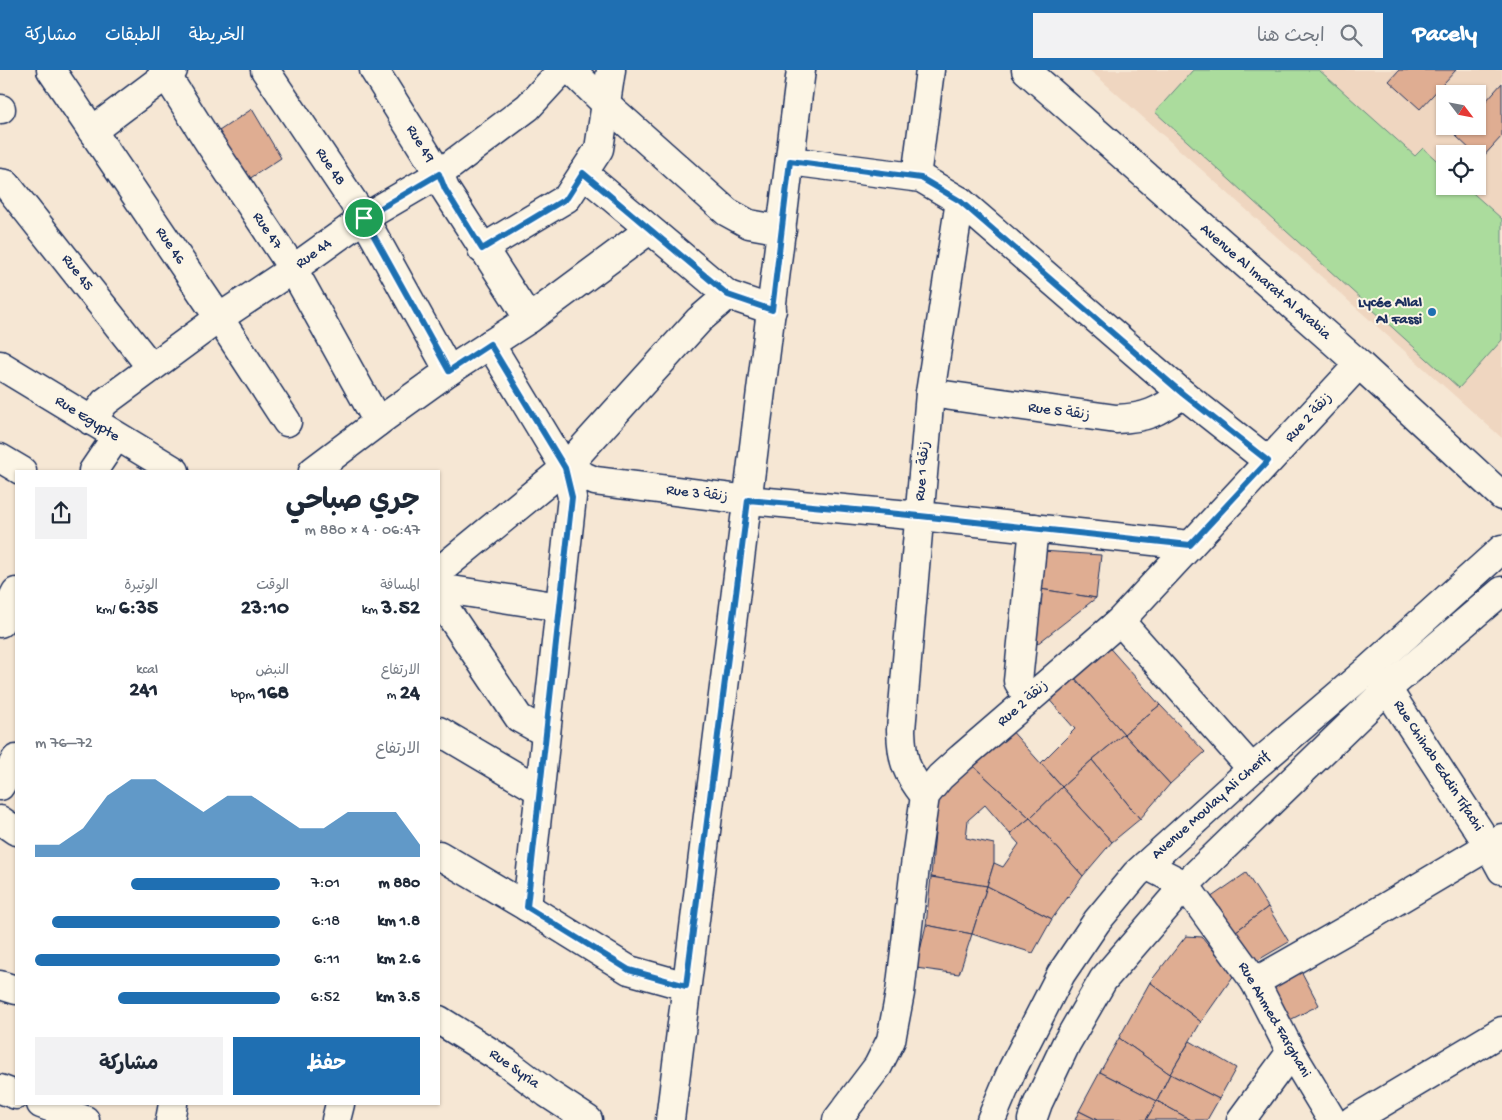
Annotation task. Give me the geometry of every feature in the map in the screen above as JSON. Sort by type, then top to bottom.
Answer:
[{"type":"street","name":"Rue 46","points":[[52,70],[287,422]]},
{"type":"street","name":"Rue 48","points":[[265,70],[364,218],[449,371]]},
{"type":"street","name":"Rue 49","points":[[374,70],[439,174],[445,189],[482,249],[528,319]]},
{"type":"street","name":"Rue 44","points":[[91,421],[105,402],[219,318],[293,269],[364,218],[439,174],[528,107],[562,70]]},
{"type":"street","points":[[571,70],[606,104],[727,212],[749,224],[782,230]]},
{"type":"street","points":[[482,249],[567,198],[599,149],[610,70]]},
{"type":"street","points":[[670,1120],[801,70]]},
{"type":"street","points":[[916,177],[930,70]]},
{"type":"street","name":"Avenue Al Imarat Al Arabia","points":[[1026,70],[1359,364],[1502,496]]},
{"type":"street","points":[[92,131],[168,72]]},
{"type":"street","name":"Rue 47","points":[[168,72],[208,142],[293,269],[378,422]]},
{"type":"street","points":[[790,161],[921,178],[960,201],[1183,394],[1268,461]]},
{"type":"street","points":[[583,173],[728,295],[772,310]]},
{"type":"street","name":"Rue 45","points":[[0,183],[6,184],[151,368]]},
{"type":"street","name":"Rue 1 زنقة","points":[[925,796],[907,770],[902,751],[901,730],[930,393],[960,201]]},
{"type":"street","points":[[314,470],[449,371],[528,319],[649,230]]},
{"type":"street","points":[[440,573],[444,567],[565,468],[699,320],[728,295]]},
{"type":"street","points":[[490,344],[565,468],[572,497],[527,907]]},
{"type":"street","name":"Rue 2 زنقة","points":[[925,796],[940,777],[1120,621],[1359,364]]},
{"type":"street","name":"Rue Egypte","points":[[0,365],[173,470]]},
{"type":"street","name":"Rue 5 زنقة","points":[[930,393],[1116,419],[1148,415],[1165,407],[1183,394]]},
{"type":"street","points":[[94,470],[116,437]]},
{"type":"street","points":[[0,458],[20,470]]},
{"type":"street","name":"Rue 3 زنقة","points":[[565,468],[595,481],[748,500],[920,516],[1190,545]]},
{"type":"street","points":[[1030,698],[1018,682],[1034,528]]},
{"type":"street","name":"Avenue Moulay Ali Cherif","points":[[991,1120],[1013,1068],[1061,974],[1097,921],[1136,874],[1252,768],[1369,669],[1502,549]]},
{"type":"street","points":[[440,588],[560,607]]},
{"type":"street","points":[[1032,1120],[1066,1044],[1103,980],[1185,885],[1387,689],[1502,591]]},
{"type":"street","points":[[0,623],[12,592]]},
{"type":"street","points":[[440,600],[519,718],[546,733]]},
{"type":"street","points":[[1120,621],[1252,768]]},
{"type":"street","name":"Rue Chihab Eddin Tifachi","points":[[1387,689],[1496,842],[1502,870]]},
{"type":"street","points":[[440,732],[539,790]]},
{"type":"street","points":[[0,744],[15,754]]},
{"type":"street","points":[[0,786],[15,761]]},
{"type":"street","points":[[837,1120],[878,1066],[891,1040],[900,993],[925,796]]},
{"type":"street","points":[[0,820],[15,830]]},
{"type":"street","points":[[1255,982],[1496,842]]},
{"type":"street","points":[[440,856],[629,970],[686,986]]},
{"type":"street","name":"Rue Ahmed Farghani","points":[[1146,866],[1185,885],[1255,982],[1291,1052],[1332,1120]]},
{"type":"street","points":[[0,985],[15,990]]},
{"type":"street","name":"Rue Syria","points":[[440,1021],[506,1062],[547,1093],[588,1120]]},
{"type":"street","points":[[1353,1120],[1502,1031]]},
{"type":"street","points":[[1241,1120],[1291,1052]]},
{"type":"street","points":[[0,1089],[15,1095]]},
{"type":"street","points":[[44,1105],[76,1117]]},
{"type":"street","points":[[170,1120],[174,1105]]},
{"type":"street","points":[[336,1120],[340,1105]]},
{"type":"shaded area","name":"Lycée Allal Al Fassi","points":[[1089,70],[1502,70],[1502,438],[1099,78]]},
{"type":"green space","name":"Lycée Allal Al Fassi","points":[[1193,70],[1319,70],[1415,156],[1423,148],[1436,160],[1436,195],[1475,195],[1502,219],[1502,340],[1459,388],[1155,112]]},
{"type":"building","points":[[1399,70],[1456,70],[1442,85],[1436,85],[1436,92],[1420,109],[1389,81]]},
{"type":"building","points":[[1502,83],[1502,136],[1486,154],[1486,145],[1466,145],[1455,135],[1486,135],[1486,101]]},
{"type":"building","points":[[252,109],[281,158],[240,185],[207,139]]},
{"type":"building","points":[[1042,551],[1101,555],[1096,598],[1040,589]]},
{"type":"building","points":[[1040,589],[1096,598],[1037,644]]},
{"type":"building","points":[[1106,644],[1160,705],[1124,734],[1073,676]]},
{"type":"building","points":[[1073,676],[1124,734],[1062,787],[1041,763],[1075,729],[1046,696]]},
{"type":"building","points":[[1160,705],[1205,752],[1170,784],[1124,734]]},
{"type":"building","points":[[1009,728],[1062,787],[1030,818],[971,764]]},
{"type":"building","points":[[1124,734],[1170,784],[1140,819],[1092,760]]},
{"type":"building","points":[[1092,760],[1140,819],[1112,842],[1062,787]]},
{"type":"building","points":[[971,764],[1030,818],[1010,834],[985,805],[968,820],[966,838],[994,844],[994,863],[987,886],[931,877],[938,799]]},
{"type":"building","points":[[1062,787],[1112,842],[1083,876],[1030,818]]},
{"type":"building","points":[[1030,818],[1083,876],[1052,919],[987,886],[994,863],[1003,867],[1019,844],[1010,834]]},
{"type":"building","points":[[1246,873],[1268,907],[1231,935],[1210,898]]},
{"type":"building","points":[[931,877],[987,886],[972,934],[926,925]]},
{"type":"building","points":[[987,886],[1052,919],[1033,953],[972,934]]},
{"type":"building","points":[[1268,907],[1289,942],[1253,963],[1231,935]]},
{"type":"building","points":[[926,925],[972,934],[959,974],[916,968]]},
{"type":"building","points":[[1186,936],[1202,937],[1234,975],[1201,1022],[1150,982]]},
{"type":"building","points":[[1300,969],[1319,1005],[1288,1021],[1267,983]]},
{"type":"building","points":[[1150,982],[1201,1022],[1170,1074],[1119,1038]]},
{"type":"building","points":[[1119,1038],[1170,1074],[1157,1101],[1100,1072]]},
{"type":"building","points":[[1190,1041],[1236,1068],[1219,1099],[1170,1074]]},
{"type":"building","points":[[1100,1072],[1157,1101],[1146,1120],[1097,1120],[1079,1111]]},
{"type":"building","points":[[1170,1074],[1219,1099],[1207,1120],[1191,1120],[1157,1101]]},
{"type":"building","points":[[1157,1101],[1191,1120],[1146,1120]]},
{"type":"building","points":[[1079,1111],[1097,1120],[1075,1120]]},
{"type":"place","name":"Lycée Allal Al Fassi","points":[[1432,312]]},
{"type":"route","points":[[790,161],[921,178],[960,201],[1183,394],[1268,461],[1190,545],[920,516],[748,500],[686,986],[629,970],[527,907],[572,497],[565,468],[490,344],[449,371],[364,218],[439,174],[445,189],[482,249],[567,198],[583,173],[728,295],[772,310],[790,161]]}]
